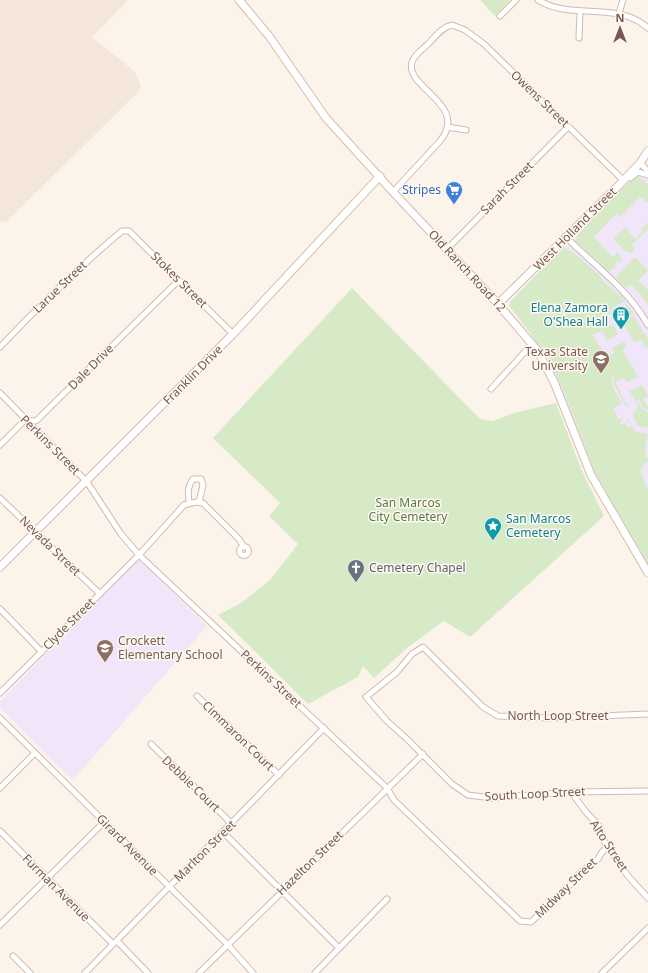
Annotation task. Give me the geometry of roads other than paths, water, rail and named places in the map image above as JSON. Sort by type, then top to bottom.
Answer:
[{"type":"street","name":"Old Ranch Road 12","points":[[239,0],[269,36],[326,118],[498,304],[532,344],[554,382],[591,475],[648,573]]},
{"type":"street","points":[[500,16],[516,0]]},
{"type":"street","points":[[538,0],[557,8],[619,13],[635,19],[648,28]]},
{"type":"street","points":[[619,13],[623,0]]},
{"type":"street","points":[[579,38],[580,11]]},
{"type":"street","name":"Owens Street","points":[[447,127],[447,119],[442,106],[414,75],[411,65],[420,51],[444,28],[452,25],[466,30],[484,44],[622,181]]},
{"type":"street","points":[[393,192],[440,141],[447,127],[466,130]]},
{"type":"street","name":"Sarah Street","points":[[447,250],[568,127]]},
{"type":"street","name":"West Holland Street","points":[[498,304],[640,163],[648,151]]},
{"type":"street","points":[[640,163],[648,171]]},
{"type":"street","points":[[622,181],[628,180],[638,172],[648,176]]},
{"type":"street","name":"Franklin Drive","points":[[0,567],[87,482],[233,334],[380,176]]},
{"type":"street","name":"Stokes Street","points":[[122,231],[129,231],[233,334]]},
{"type":"street","name":"Larue Street","points":[[0,347],[86,262],[122,231]]},
{"type":"street","points":[[566,237],[626,293],[638,308],[648,325]]},
{"type":"street","name":"Dale Drive","points":[[0,445],[25,420],[36,421],[179,280]]},
{"type":"street","points":[[491,389],[532,344]]},
{"type":"street","name":"Perkins Street","points":[[0,393],[87,482],[121,534],[138,555],[387,788],[394,800],[520,921]]},
{"type":"street","points":[[199,502],[203,485],[201,479],[197,478],[193,479],[189,484],[188,492],[190,502],[202,503],[234,534],[244,547]]},
{"type":"street","name":"Nevada Street","points":[[0,498],[100,594]]},
{"type":"street","name":"Clyde Street","points":[[0,693],[100,594],[184,505],[190,502]]},
{"type":"street","points":[[0,609],[42,652]]},
{"type":"street","name":"North Loop Street","points":[[366,697],[397,672],[412,654],[423,647],[483,707],[498,716],[549,718],[648,714]]},
{"type":"street","name":"Cimmaron Court","points":[[198,696],[279,776]]},
{"type":"street","name":"South Loop Street","points":[[366,697],[387,721],[423,754],[452,784],[468,795],[492,798],[571,792],[648,791]]},
{"type":"street","name":"Girard Avenue","points":[[0,718],[228,945],[253,973]]},
{"type":"street","name":"Marlton Street","points":[[85,973],[279,776],[324,728]]},
{"type":"street","name":"Debbie Court","points":[[151,744],[232,824]]},
{"type":"street","points":[[0,788],[35,753]]},
{"type":"street","name":"Hazelton Street","points":[[199,973],[423,754]]},
{"type":"street","name":"Alto Street","points":[[571,792],[586,812],[600,827],[604,841],[628,876],[648,898]]},
{"type":"street","points":[[0,925],[104,822]]},
{"type":"street","name":"Furman Avenue","points":[[0,831],[47,878],[148,973]]},
{"type":"street","points":[[224,832],[339,948]]},
{"type":"street","name":"Midway Street","points":[[520,921],[531,922],[561,895],[580,873],[598,859],[602,852],[608,847]]},
{"type":"street","points":[[315,973],[387,900]]},
{"type":"street","points":[[602,973],[648,928]]},
{"type":"street","points":[[13,956],[30,973]]},
{"type":"place","name":"Stripes","points":[[454,205]]},
{"type":"place","name":"Elena Zamora O'Shea Hall","points":[[621,330]]},
{"type":"place","name":"Texas State University","points":[[601,374]]},
{"type":"place","name":"San Marcos Cemetery","points":[[493,541]]},
{"type":"place","name":"Cemetery Chapel","points":[[356,583]]},
{"type":"place","name":"Crockett Elementary School","points":[[105,663]]},
{"type":"park label","name":"San Marcos City Cemetery","points":[[408,510]]}]
